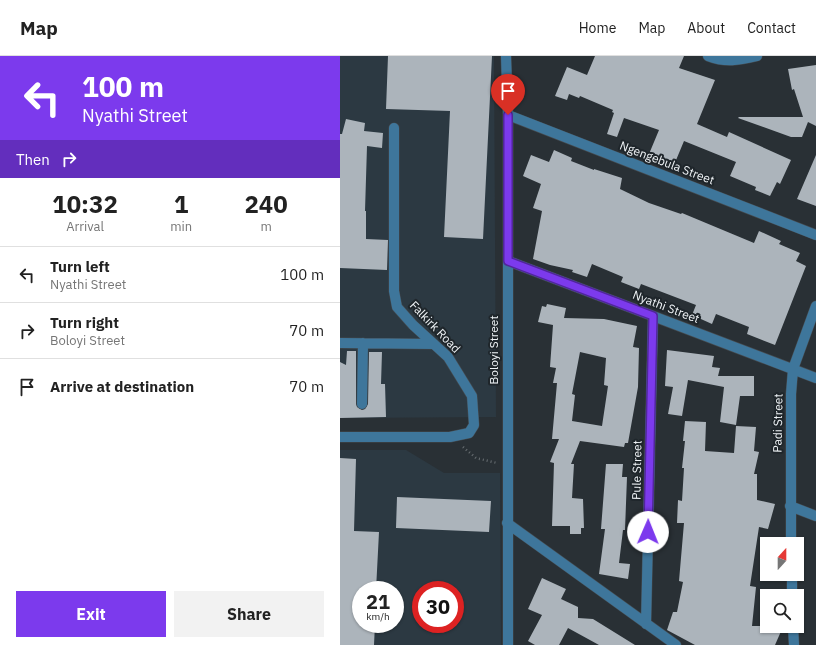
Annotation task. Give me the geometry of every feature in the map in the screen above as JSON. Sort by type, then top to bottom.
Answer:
[{"type":"street","name":"Boloyi Street","points":[[506,56],[508,115],[508,645]]},
{"type":"street","points":[[708,56],[726,61],[736,61],[757,56]]},
{"type":"street","name":"Ngengebula Street","points":[[508,115],[816,235]]},
{"type":"street","name":"Falkirk Road","points":[[340,437],[450,437],[469,433],[474,425],[472,396],[448,356],[413,325],[397,307],[394,291],[394,128]]},
{"type":"street","name":"Nyathi Street","points":[[508,261],[816,378]]},
{"type":"street","name":"Padi Street","points":[[791,537],[790,506],[793,369],[816,306]]},
{"type":"street","name":"Pule Street","points":[[646,624],[653,316]]},
{"type":"street","points":[[340,343],[434,344]]},
{"type":"street","points":[[362,343],[362,404]]},
{"type":"street","points":[[790,506],[816,516]]},
{"type":"street","points":[[507,523],[674,644]]},
{"type":"street","points":[[793,633],[794,645]]},
{"type":"path","points":[[450,437],[476,458],[507,465]]},
{"type":"shaded area","points":[[340,56],[494,56],[496,417],[340,418]]},
{"type":"shaded area","points":[[340,450],[406,450],[444,473],[500,473],[501,645],[340,645]]},
{"type":"building","points":[[388,56],[492,56],[483,239],[444,237],[450,111],[386,109]]},
{"type":"building","points":[[595,56],[684,56],[679,68],[715,80],[697,124],[727,137],[729,132],[791,160],[780,184],[777,182],[770,196],[755,190],[756,187],[730,176],[736,162],[684,141],[674,165],[649,154],[659,130],[624,118],[617,137],[607,134],[614,113],[612,112],[613,110],[580,96],[579,98],[569,94],[567,100],[555,96],[567,67],[587,75]]},
{"type":"building","points":[[816,65],[816,126],[808,122],[802,137],[791,137],[738,118],[803,117],[794,89],[792,90],[788,69]]},
{"type":"building","points":[[346,119],[365,123],[364,131],[383,133],[382,148],[367,146],[365,211],[366,239],[388,240],[387,270],[340,268],[340,134],[342,134]]},
{"type":"building","points":[[554,150],[572,158],[571,161],[594,170],[622,178],[620,189],[649,203],[681,214],[682,213],[754,243],[759,231],[781,241],[779,244],[800,253],[796,261],[806,266],[775,345],[747,334],[749,327],[716,314],[712,324],[692,315],[696,305],[641,284],[639,289],[621,282],[623,277],[592,264],[587,277],[572,272],[573,270],[550,265],[533,259],[542,211],[533,208],[541,184],[523,176],[531,155],[549,162]]},
{"type":"building","points":[[816,155],[816,206],[797,199]]},
{"type":"building","points":[[547,304],[566,308],[564,318],[604,319],[637,326],[633,347],[639,348],[638,387],[628,443],[625,443],[624,447],[580,441],[571,464],[574,464],[572,498],[583,499],[584,528],[581,528],[581,534],[570,534],[570,526],[552,526],[554,463],[550,462],[559,439],[552,439],[557,383],[553,383],[556,368],[550,367],[553,325],[538,322],[542,306],[546,307]],"holes":[[[580,352],[606,358],[604,385],[608,386],[602,426],[572,421],[575,395],[572,394]]]},
{"type":"building","points":[[667,350],[714,356],[712,367],[720,368],[718,376],[754,376],[754,396],[740,396],[736,425],[720,422],[724,387],[688,380],[682,416],[668,414],[673,387],[665,386]]},
{"type":"building","points":[[347,351],[356,351],[356,404],[357,407],[362,410],[365,409],[368,404],[369,352],[382,352],[381,384],[385,384],[386,417],[340,418],[340,362],[346,365]]},
{"type":"building","points":[[685,421],[706,422],[705,451],[734,453],[736,426],[756,427],[754,451],[759,452],[754,474],[757,474],[757,500],[775,504],[768,529],[759,527],[750,586],[756,587],[752,626],[760,626],[760,633],[780,633],[775,645],[695,645],[667,630],[673,612],[677,612],[683,582],[679,581],[684,523],[677,523],[678,500],[682,501],[684,468],[682,468],[685,441],[683,441]]},
{"type":"building","points":[[340,458],[356,459],[354,531],[379,532],[376,581],[352,581],[352,633],[375,633],[374,645],[340,645]]},
{"type":"building","points":[[606,464],[623,464],[622,477],[627,477],[625,530],[623,530],[619,563],[630,564],[628,579],[599,574],[605,529],[601,529]]},
{"type":"building","points":[[397,497],[491,501],[489,532],[396,528]]},
{"type":"building","points":[[542,578],[566,589],[561,599],[578,607],[578,618],[593,619],[635,645],[599,645],[568,628],[559,645],[535,645],[528,641],[542,615],[528,609]]},
{"type":"route","points":[[508,115],[508,261],[653,316],[648,532]]}]
